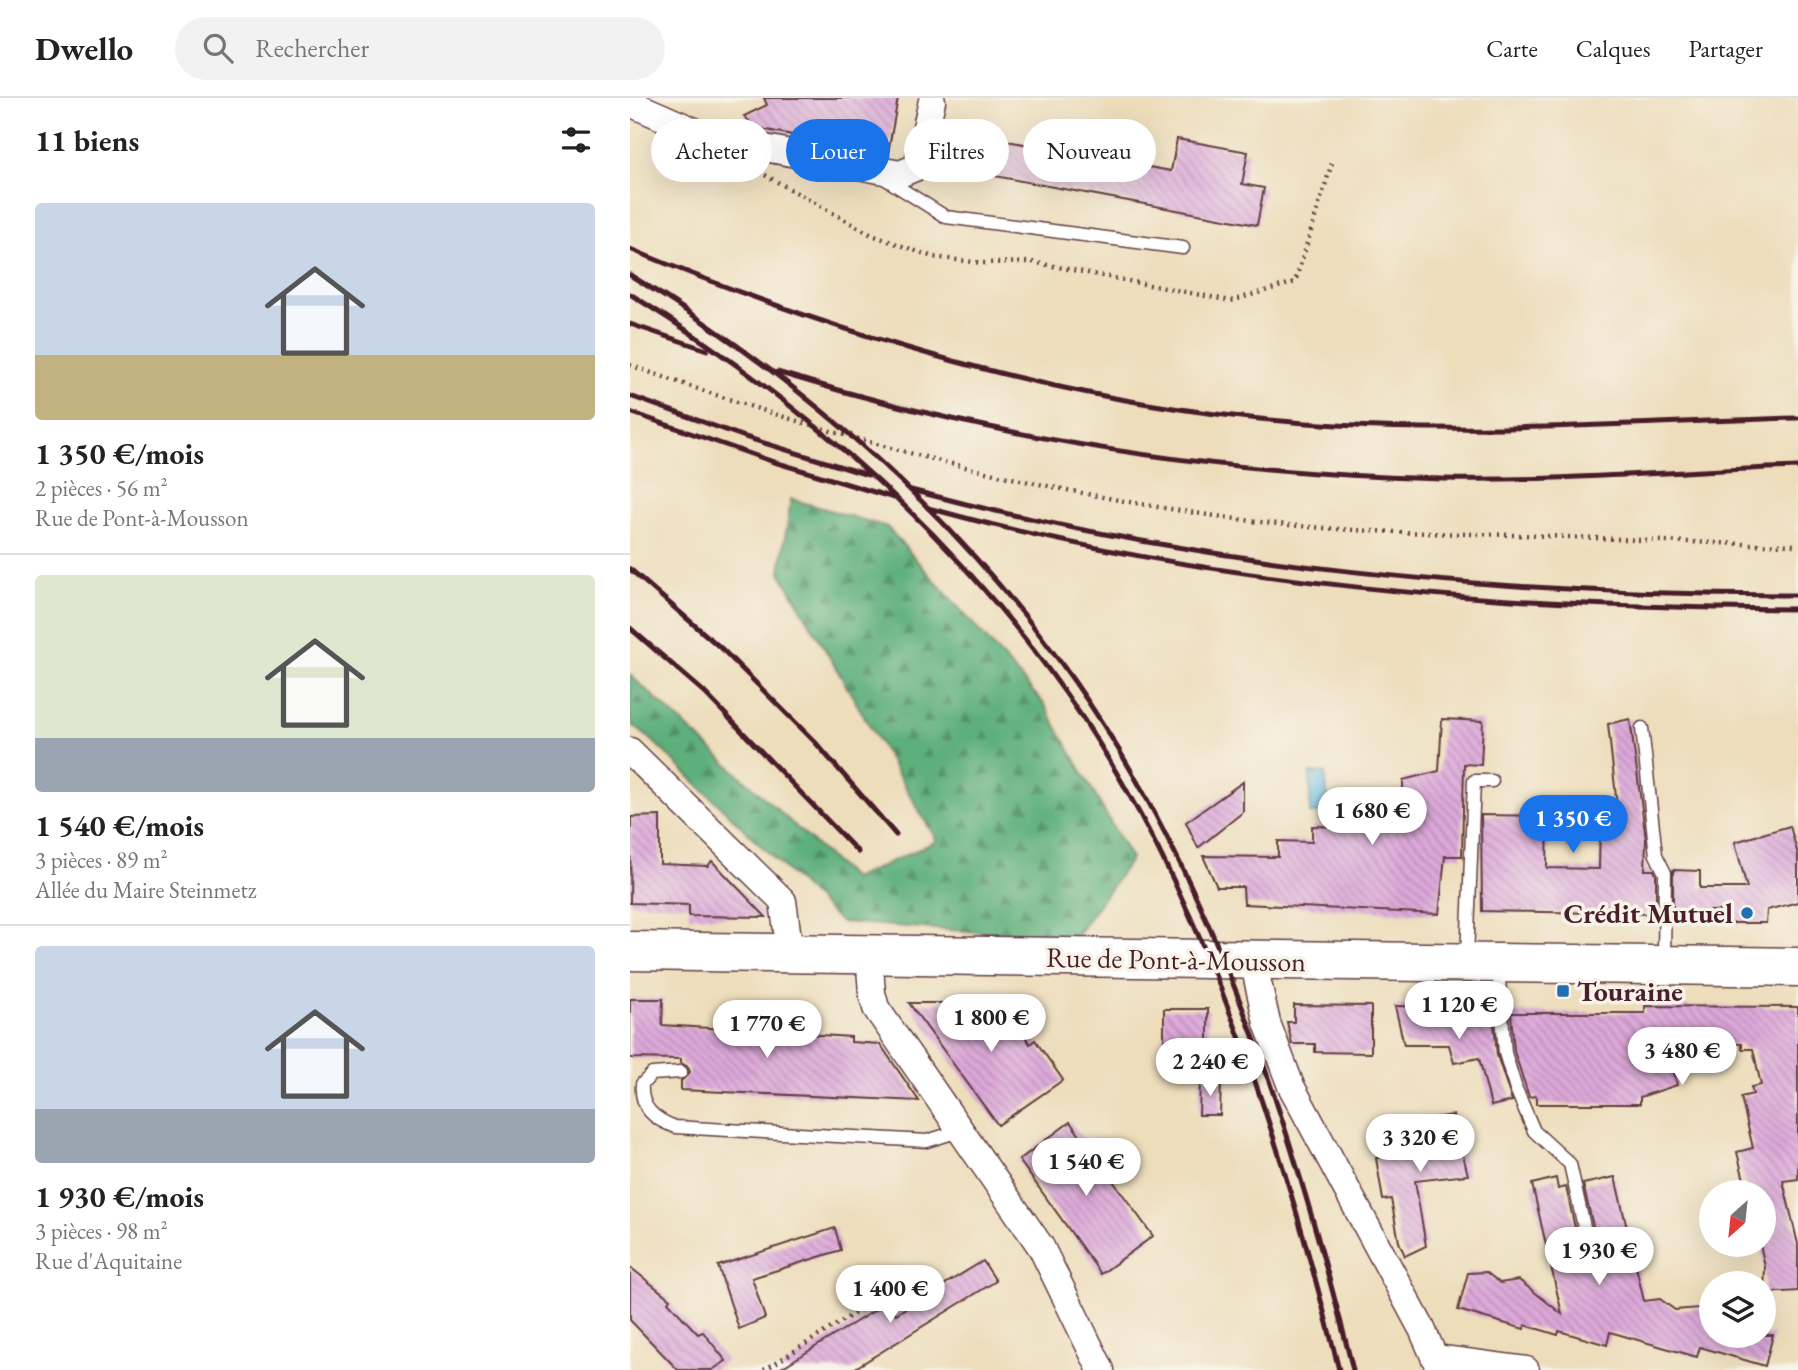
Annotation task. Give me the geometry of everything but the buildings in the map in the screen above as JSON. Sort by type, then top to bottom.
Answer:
[{"type":"main road","name":"Rue de Pont-à-Mousson","points":[[630,951],[1798,967]]},
{"type":"street","points":[[890,172],[900,174],[917,167],[933,99]]},
{"type":"street","points":[[630,103],[708,137],[786,152]]},
{"type":"street","points":[[630,751],[783,901],[790,953]]},
{"type":"street","points":[[869,954],[876,1008],[1041,1247],[1101,1370]]},
{"type":"street","points":[[1253,960],[1267,1023],[1291,1086],[1422,1329],[1438,1364],[1526,1370]]},
{"type":"lane","points":[[890,181],[946,217],[1183,248]]},
{"type":"lane","points":[[1642,728],[1656,855],[1665,873],[1664,965]]},
{"type":"lane","points":[[1492,781],[1474,781],[1482,963],[1516,1089],[1534,1131],[1570,1164],[1589,1249]]},
{"type":"lane","points":[[681,1072],[652,1073],[642,1084],[645,1106],[658,1121],[675,1127],[927,1141],[959,1130]]},
{"type":"path","points":[[630,365],[755,408],[908,451],[1152,506],[1239,520],[1393,533],[1798,545]]},
{"type":"path","points":[[764,1370],[906,1281]]},
{"type":"green space","points":[[791,499],[887,527],[1044,704],[1131,859],[1074,939],[840,922],[653,741],[630,723],[630,675],[853,879],[937,841],[780,572]]},
{"type":"water","points":[[1310,773],[1325,773],[1328,802],[1325,813],[1310,813]]},
{"type":"railway","points":[[630,249],[715,283],[888,342],[976,367],[1155,405],[1246,418],[1394,427],[1509,428],[1798,418]]},
{"type":"railway","points":[[630,275],[707,325],[781,379],[852,437],[920,500],[983,566],[1041,637],[1095,712],[1142,790],[1178,858],[1240,1000],[1291,1146],[1353,1370]]},
{"type":"railway","points":[[630,294],[696,336],[759,382],[821,431],[880,483],[936,537],[989,595],[1038,656],[1084,720],[1129,794],[1170,872],[1206,952],[1267,1117],[1339,1370]]},
{"type":"railway","points":[[630,324],[707,350]]},
{"type":"railway","points":[[777,372],[858,396],[1023,434],[1106,449],[1274,470],[1358,476],[1488,479],[1798,467]]},
{"type":"railway","points":[[630,396],[745,437],[868,475]]},
{"type":"railway","points":[[630,412],[771,461],[894,498]]},
{"type":"railway","points":[[911,490],[1020,517],[1130,539],[1351,571],[1574,589],[1798,595]]},
{"type":"railway","points":[[928,508],[1035,535],[1142,557],[1360,587],[1579,604],[1798,609]]},
{"type":"railway","points":[[630,569],[722,649],[815,742],[896,835]]},
{"type":"railway","points":[[630,628],[704,692],[858,852]]},
{"type":"place","name":"Crédit Mutuel","points":[[1747,913]]},
{"type":"place","name":"Touraine","points":[[1563,991]]}]
